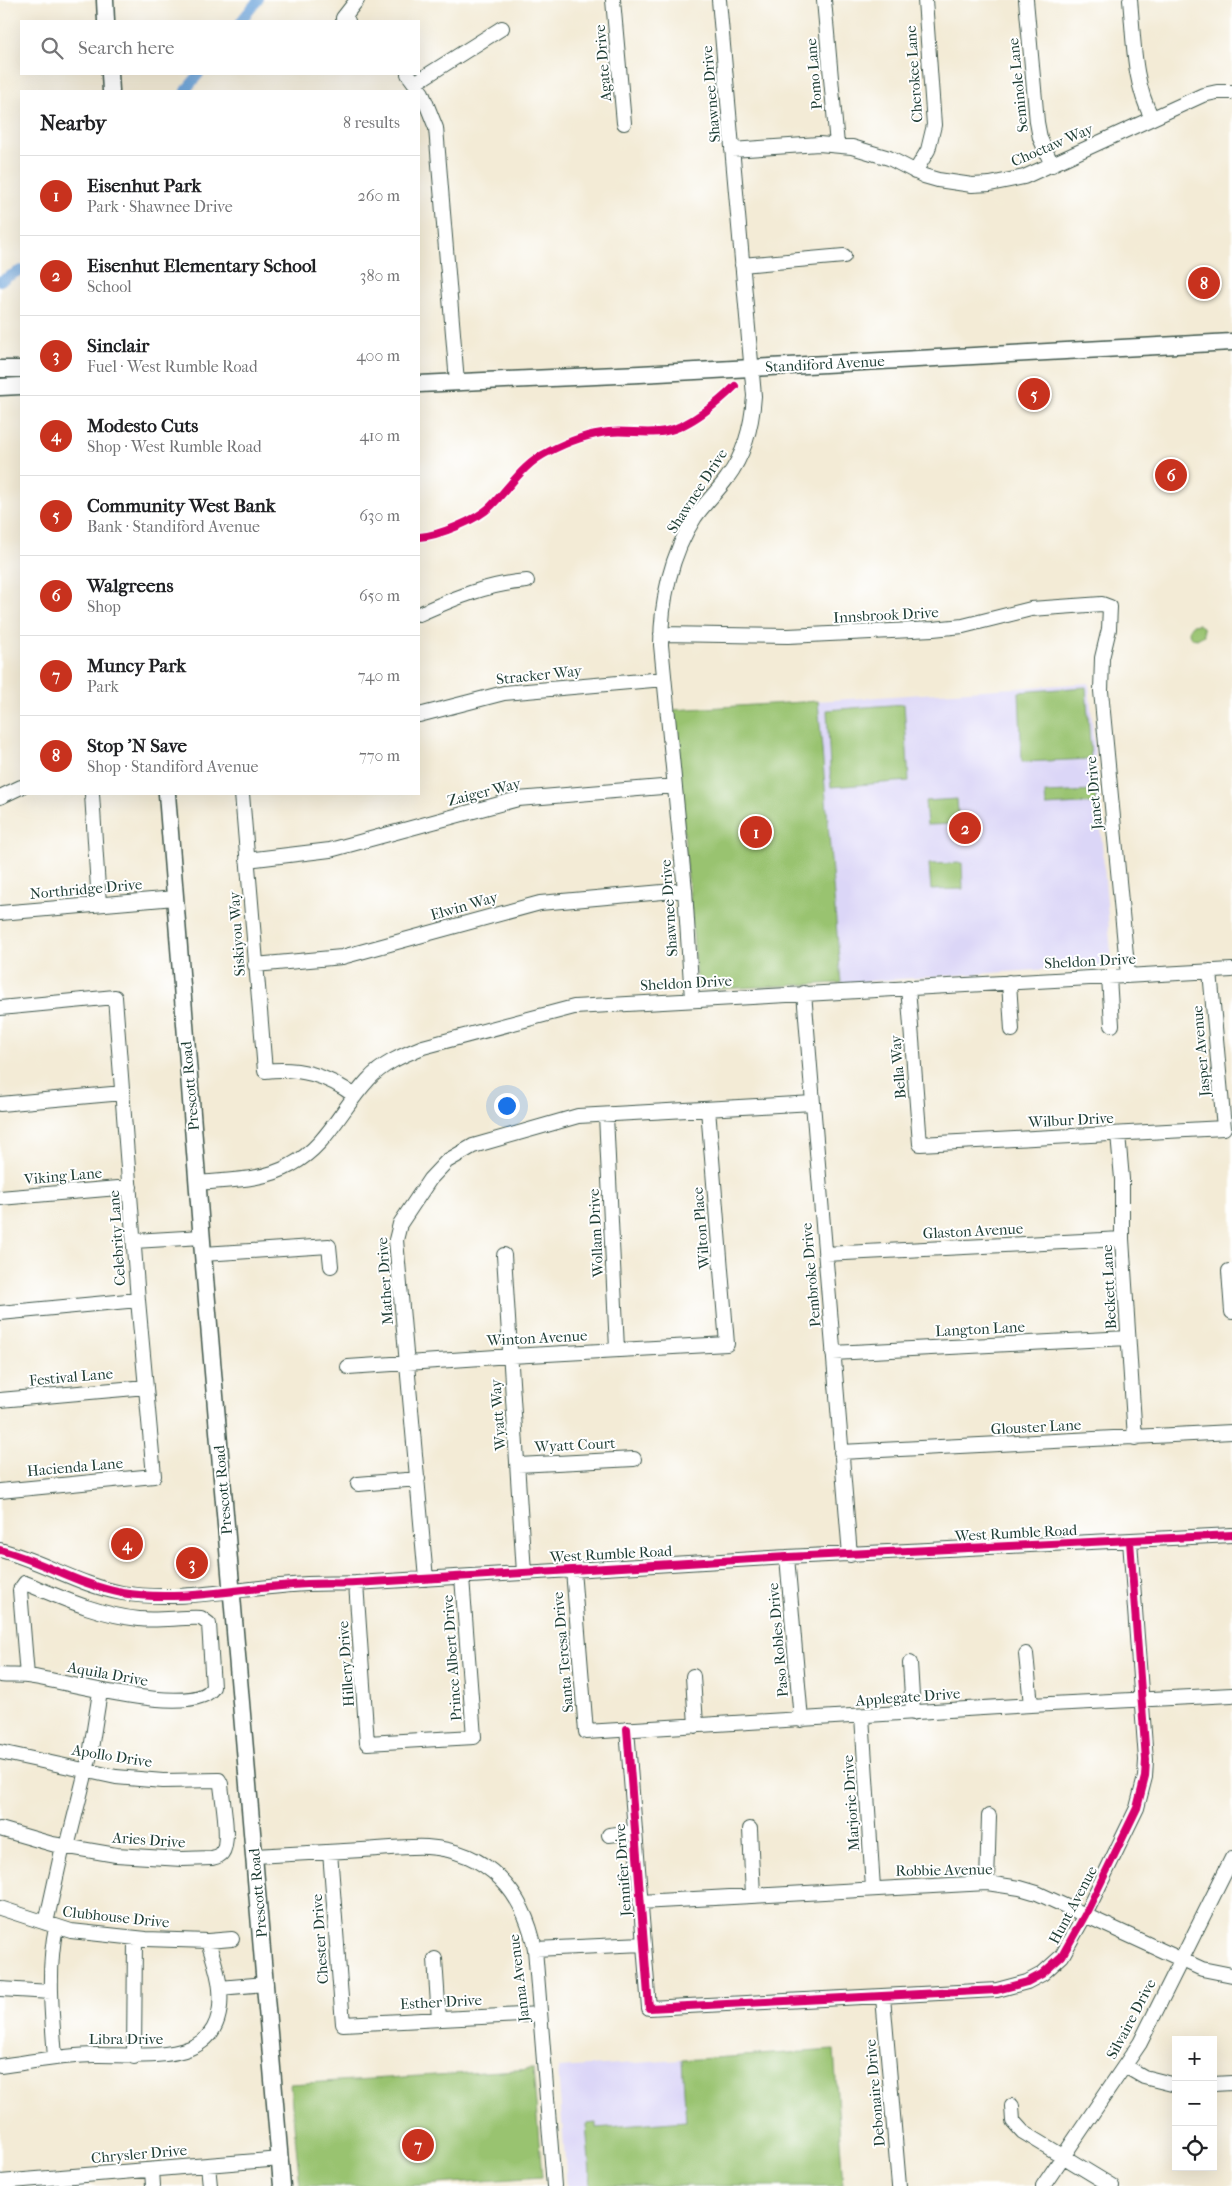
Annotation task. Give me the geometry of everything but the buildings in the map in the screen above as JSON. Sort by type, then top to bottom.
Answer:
[{"type":"main road","points":[[105,0],[106,20]]},
{"type":"main road","points":[[110,75],[111,90]]},
{"type":"main road","name":"Standiford Avenue","points":[[420,384],[1232,342]]},
{"type":"main road","points":[[0,370],[20,369]]},
{"type":"main road","points":[[0,387],[20,386]]},
{"type":"main road","name":"Prescott Road","points":[[167,795],[203,1254],[282,2186]]},
{"type":"street","points":[[346,19],[357,0]]},
{"type":"street","name":"Agate Drive","points":[[614,0],[624,123]]},
{"type":"street","name":"Shawnee Drive","points":[[692,999],[661,634],[665,600],[676,555],[695,518],[735,466],[749,435],[754,396],[719,0]]},
{"type":"street","name":"Pomo Lane","points":[[824,0],[837,145]]},
{"type":"street","name":"Cherokee Lane","points":[[915,172],[928,150],[934,125],[925,0]]},
{"type":"street","name":"Seminole Lane","points":[[1026,0],[1037,122],[1040,138],[1052,164]]},
{"type":"street","points":[[1130,0],[1137,77],[1141,93],[1152,118]]},
{"type":"street","points":[[420,74],[502,28]]},
{"type":"street","points":[[412,78],[419,90]]},
{"type":"street","name":"Choctaw Way","points":[[732,150],[837,145],[871,151],[915,172],[953,183],[990,184],[1024,177],[1204,95],[1217,92],[1232,92]]},
{"type":"street","points":[[420,93],[430,111],[436,128],[439,147],[457,382]]},
{"type":"street","points":[[742,265],[844,256]]},
{"type":"street","points":[[420,614],[486,586],[527,581]]},
{"type":"street","name":"Innsbrook Drive","points":[[661,634],[788,636],[933,629],[963,626],[1031,609],[1102,604],[1110,607]]},
{"type":"street","name":"Janet Drive","points":[[1110,607],[1109,629],[1102,658],[1101,690],[1128,976]]},
{"type":"street","name":"Stracker Way","points":[[420,715],[504,693],[664,679]]},
{"type":"street","name":"Zaiger Way","points":[[247,860],[330,850],[518,799],[674,786]]},
{"type":"street","points":[[0,797],[20,787]]},
{"type":"street","points":[[92,795],[99,904]]},
{"type":"street","name":"Siskiyou Way","points":[[242,795],[264,1071],[293,1070],[312,1073],[341,1086],[355,1096]]},
{"type":"street","name":"Elwin Way","points":[[255,966],[342,957],[540,903],[684,890]]},
{"type":"street","name":"Northridge Drive","points":[[0,913],[176,898]]},
{"type":"street","name":"Sheldon Drive","points":[[198,1183],[259,1177],[290,1166],[315,1148],[328,1135],[369,1079],[385,1065],[404,1054],[423,1047],[574,1007],[1232,970]]},
{"type":"street","name":"Jasper Avenue","points":[[1210,971],[1224,1128]]},
{"type":"street","points":[[1109,977],[1112,1024]]},
{"type":"street","points":[[1009,982],[1012,1030]]},
{"type":"street","name":"Bella Way","points":[[908,988],[920,1144]]},
{"type":"street","name":"Pembroke Drive","points":[[804,993],[850,1555]]},
{"type":"street","name":"Celebrity Lane","points":[[0,1008],[115,997],[138,1300],[154,1476]]},
{"type":"street","points":[[0,1104],[122,1093]]},
{"type":"street","name":"Mather Drive","points":[[426,1579],[396,1240],[398,1230],[430,1178],[447,1161],[473,1146],[578,1116],[813,1103]]},
{"type":"street","name":"Wilton Place","points":[[708,1109],[727,1344]]},
{"type":"street","name":"Wollam Drive","points":[[606,1115],[617,1349]]},
{"type":"street","name":"Wilbur Drive","points":[[920,1144],[1224,1128]]},
{"type":"street","name":"Beckett Lane","points":[[1118,1134],[1122,1179],[1122,1239],[1135,1438]]},
{"type":"street","name":"Viking Lane","points":[[0,1198],[130,1187]]},
{"type":"street","points":[[134,1241],[202,1237]]},
{"type":"street","name":"Glaston Avenue","points":[[825,1254],[1122,1239]]},
{"type":"street","points":[[203,1254],[330,1246],[331,1266]]},
{"type":"street","name":"Wyatt Way","points":[[504,1255],[524,1573]]},
{"type":"street","points":[[1230,1271],[1232,1312]]},
{"type":"street","points":[[0,1313],[138,1300]]},
{"type":"street","name":"Langton Lane","points":[[833,1353],[1128,1338]]},
{"type":"street","name":"Winton Avenue","points":[[348,1367],[617,1349],[727,1344]]},
{"type":"street","name":"Festival Lane","points":[[0,1400],[146,1386]]},
{"type":"street","name":"Glouster Lane","points":[[841,1452],[1232,1432]]},
{"type":"street","name":"Wyatt Court","points":[[518,1464],[634,1459]]},
{"type":"street","name":"Hacienda Lane","points":[[0,1490],[154,1476]]},
{"type":"street","points":[[358,1484],[418,1478]]},
{"type":"street","name":"West Rumble Road","points":[[0,1550],[40,1563],[89,1585],[120,1592],[162,1596],[293,1585],[462,1577],[787,1557],[1232,1535]]},
{"type":"street","name":"Hunt Avenue","points":[[649,2008],[997,1990],[1027,1982],[1042,1974],[1062,1956],[1085,1915],[1141,1795],[1146,1760],[1130,1541]]},
{"type":"street","name":"Paso Robles Drive","points":[[787,1557],[801,1720]]},
{"type":"street","name":"Santa Teresa Drive","points":[[572,1570],[586,1732]]},
{"type":"street","name":"Prince Albert Drive","points":[[367,1743],[474,1737],[462,1577]]},
{"type":"street","name":"Aquila Drive","points":[[0,1675],[27,1676],[100,1692],[139,1698],[194,1698],[210,1693],[213,1681],[209,1624],[196,1618],[139,1619],[115,1615],[71,1602],[25,1583],[20,1590],[27,1676]]},
{"type":"street","name":"Hillery Drive","points":[[356,1583],[367,1743]]},
{"type":"street","points":[[1026,1654],[1031,1705]]},
{"type":"street","points":[[910,1663],[914,1713]]},
{"type":"street","points":[[693,1676],[696,1726]]},
{"type":"street","points":[[55,2058],[51,1992],[53,1942],[51,1925],[65,1846],[86,1772],[100,1692]]},
{"type":"street","name":"Applegate Drive","points":[[586,1732],[1031,1705],[1232,1695]]},
{"type":"street","name":"Marjorie Drive","points":[[862,1716],[873,1888]]},
{"type":"street","name":"Jennifer Drive","points":[[627,1729],[649,2008]]},
{"type":"street","name":"Apollo Drive","points":[[0,1752],[61,1764],[86,1772],[141,1779],[219,1780]]},
{"type":"street","name":"Aries Drive","points":[[0,1829],[65,1846],[137,1858],[182,1859],[218,1856],[222,1853],[226,1842],[221,1784],[219,1780]]},
{"type":"street","points":[[987,1883],[989,1816]]},
{"type":"street","points":[[750,1829],[753,1896]]},
{"type":"street","name":"Jennifer Drive","points":[[609,1836],[634,1832]]},
{"type":"street","name":"Janna Avenue","points":[[255,1856],[426,1847],[443,1849],[471,1858],[487,1867],[510,1888],[526,1916],[535,1949],[554,2186]]},
{"type":"street","name":"Chester Drive","points":[[330,1852],[342,2024]]},
{"type":"street","name":"Silvaire Drive","points":[[1044,2186],[1140,2043],[1180,1958],[1232,1858]]},
{"type":"street","name":"Robbie Avenue","points":[[640,1902],[987,1883],[1020,1888],[1037,1893],[1202,1969],[1232,1975]]},
{"type":"street","name":"Clubhouse Drive","points":[[0,1908],[71,1931],[136,1938],[208,1941],[232,1939]]},
{"type":"street","points":[[134,2057],[136,1938]]},
{"type":"street","name":"Libra Drive","points":[[0,2066],[82,2055],[134,2057],[168,2055],[192,2048],[201,2043],[213,2028],[220,2009],[220,1988],[208,1941]]},
{"type":"street","points":[[535,1949],[643,1944]]},
{"type":"street","points":[[435,1958],[439,2019]]},
{"type":"street","points":[[220,1988],[266,1984]]},
{"type":"street","points":[[0,1989],[51,1992]]},
{"type":"street","name":"Debonaire Drive","points":[[883,1996],[899,2186]]},
{"type":"street","name":"Esther Drive","points":[[342,2024],[540,2014]]},
{"type":"street","points":[[1125,2066],[1144,2077],[1172,2084]]},
{"type":"street","points":[[1217,2084],[1232,2083]]},
{"type":"street","points":[[1012,2106],[1013,2121],[1018,2126],[1063,2158],[1112,2186]]},
{"type":"street","name":"Chrysler Drive","points":[[0,2182],[281,2158]]},
{"type":"street","points":[[208,2165],[210,2186]]},
{"type":"street","points":[[152,2170],[153,2186]]},
{"type":"shaded area","points":[[1089,683],[1112,965],[841,983],[818,701]]},
{"type":"shaded area","points":[[834,2050],[843,2186],[567,2186],[558,2068]]},
{"type":"green space","points":[[1198,624],[1203,627],[1204,635],[1197,639],[1192,638],[1189,633],[1190,628],[1192,625]]},
{"type":"green space","points":[[1086,687],[1091,759],[1022,762],[1019,692]]},
{"type":"green space","points":[[818,701],[841,983],[698,990],[673,710]]},
{"type":"green space","points":[[904,704],[909,781],[831,787],[827,710]]},
{"type":"green space","points":[[1095,791],[1096,803],[1046,806],[1045,793]]},
{"type":"green space","points":[[957,799],[959,824],[927,825],[925,801]]},
{"type":"green space","points":[[962,863],[963,889],[931,890],[929,864]]},
{"type":"green space","points":[[834,2050],[843,2186],[591,2186],[586,2124],[596,2123],[596,2128],[686,2121],[682,2060]]},
{"type":"green space","points":[[533,2069],[542,2177],[407,2186],[300,2186],[290,2084]]},
{"type":"waterway","points":[[242,20],[258,0]]},
{"type":"waterway","points":[[186,90],[198,75]]},
{"type":"waterway","points":[[0,281],[20,271]]},
{"type":"cycle path","points":[[420,537],[436,534],[477,517],[491,506],[531,463],[555,448],[577,439],[601,433],[652,433],[675,429],[703,413],[735,386]]},
{"type":"cycle path","points":[[0,1550],[106,1589],[122,1593],[164,1596],[207,1594],[300,1584],[356,1583],[787,1557],[1232,1535]]},
{"type":"cycle path","points":[[627,1729],[649,2008],[997,1990],[1027,1982],[1042,1974],[1062,1956],[1085,1915],[1137,1808],[1145,1777],[1146,1760],[1130,1541]]},
{"type":"place","name":"Stop 'N Save","points":[[1204,283]]},
{"type":"place","name":"Community West Bank","points":[[1034,394]]},
{"type":"place","name":"Walgreens","points":[[1171,475]]},
{"type":"place","name":"Eisenhut Elementary School","points":[[965,828]]},
{"type":"place","name":"Eisenhut Park","points":[[756,832]]},
{"type":"place","name":"Modesto Cuts","points":[[127,1544]]},
{"type":"place","name":"Sinclair","points":[[192,1563]]},
{"type":"place","name":"Muncy Park","points":[[418,2145]]}]
